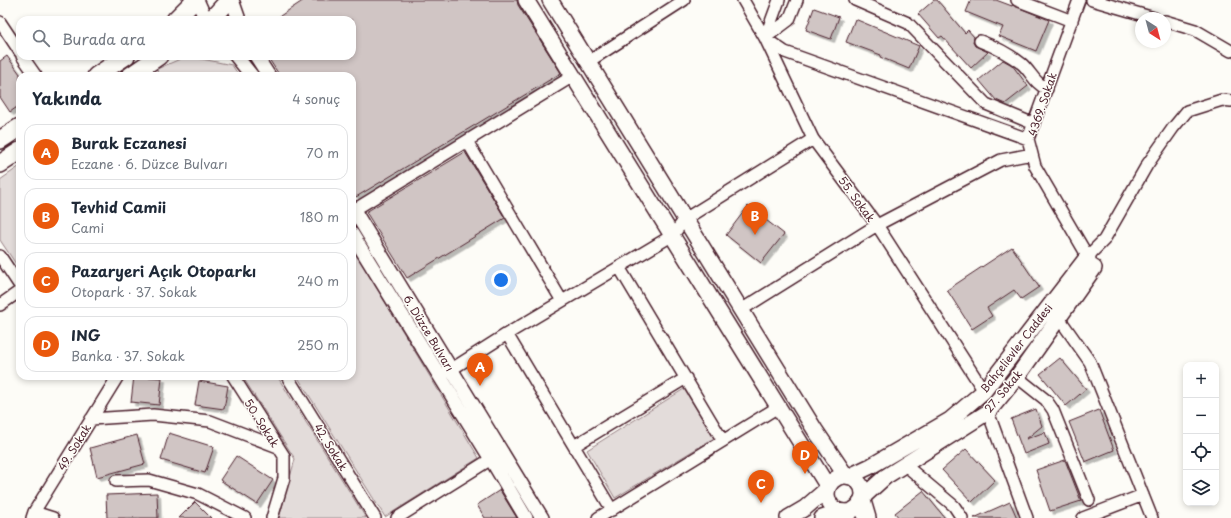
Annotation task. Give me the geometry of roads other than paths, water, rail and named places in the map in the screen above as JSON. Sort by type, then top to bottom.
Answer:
[{"type":"main road","points":[[179,16],[196,0]]},
{"type":"main road","points":[[213,16],[231,0]]},
{"type":"main road","points":[[526,0],[673,235],[828,488]]},
{"type":"main road","points":[[550,0],[815,430],[848,476],[859,482],[862,486],[867,518]]},
{"type":"main road","points":[[102,72],[120,60]]},
{"type":"main road","points":[[138,72],[151,66]]},
{"type":"main road","points":[[0,164],[16,154]]},
{"type":"main road","name":"27. Sokak","points":[[863,499],[885,477],[988,412],[1017,377],[1059,318],[1091,262]]},
{"type":"main road","name":"Bahçelievler Caddesi","points":[[848,476],[871,466],[950,420],[984,391],[1091,262]]},
{"type":"main road","points":[[843,514],[831,506],[826,495],[833,480],[838,477],[848,476]]},
{"type":"main road","points":[[788,518],[804,508],[828,488]]},
{"type":"main road","points":[[822,518],[855,510],[863,499]]},
{"type":"street","points":[[196,0],[206,16]]},
{"type":"street","points":[[231,0],[237,16]]},
{"type":"street","points":[[588,62],[684,0]]},
{"type":"street","name":"55. Sokak","points":[[743,0],[765,38],[813,138],[877,225],[984,391]]},
{"type":"street","points":[[765,38],[779,0]]},
{"type":"street","points":[[765,38],[789,20],[797,0]]},
{"type":"street","points":[[855,0],[908,23],[986,104],[1034,124]]},
{"type":"street","points":[[1017,0],[1072,21]]},
{"type":"street","name":"4369. Sokak","points":[[1080,0],[1028,139],[1035,166],[1091,262]]},
{"type":"street","points":[[1092,0],[1135,12]]},
{"type":"street","points":[[0,22],[16,46]]},
{"type":"street","points":[[1171,23],[1195,30],[1231,51]]},
{"type":"street","points":[[765,38],[785,52],[1028,139]]},
{"type":"street","points":[[980,41],[1006,52],[1023,65],[1039,85],[1047,89]]},
{"type":"street","points":[[25,60],[33,72]]},
{"type":"street","points":[[239,60],[249,72]]},
{"type":"street","points":[[259,60],[266,72]]},
{"type":"street","points":[[356,206],[573,76]]},
{"type":"street","points":[[1091,262],[1147,165],[1187,111],[1222,100],[1231,101]]},
{"type":"street","points":[[445,372],[673,235],[685,219],[813,138]]},
{"type":"street","points":[[466,141],[562,301]]},
{"type":"street","points":[[741,310],[877,225],[1001,160],[1032,154]]},
{"type":"street","name":"6. Düzce Bulvarı","points":[[356,213],[445,372],[491,459],[526,518]]},
{"type":"street","name":"6. Düzce Bulvarı","points":[[356,240],[542,518]]},
{"type":"street","points":[[0,256],[16,280]]},
{"type":"street","points":[[619,267],[723,441]]},
{"type":"street","points":[[0,305],[16,294]]},
{"type":"street","points":[[1059,318],[1090,362],[1152,518]]},
{"type":"street","points":[[507,334],[612,510]]},
{"type":"street","points":[[1017,377],[1046,400],[1054,410],[1089,500]]},
{"type":"street","points":[[574,446],[686,378]]},
{"type":"street","name":"49. Sokak","points":[[33,515],[115,380]]},
{"type":"street","name":"50. Sokak","points":[[236,380],[284,456],[284,478],[272,518]]},
{"type":"street","name":"42. Sokak","points":[[289,380],[375,518]]},
{"type":"street","points":[[598,518],[778,406]]},
{"type":"street","points":[[988,412],[1027,518]]},
{"type":"street","points":[[91,419],[153,415],[210,421],[278,447]]},
{"type":"street","points":[[396,518],[491,459]]},
{"type":"street","points":[[905,464],[954,506],[962,518]]},
{"type":"street","points":[[116,481],[149,480],[198,494],[245,518]]},
{"type":"street","points":[[1083,518],[1143,495]]},
{"type":"street","points":[[33,515],[53,518]]},
{"type":"place","name":"Tevhid Camii","points":[[755,235]]},
{"type":"place","name":"Burak Eczanesi","points":[[480,386]]},
{"type":"place","name":"ING","points":[[805,474]]},
{"type":"place","name":"Pazaryeri Açık Otoparkı","points":[[761,503]]}]
